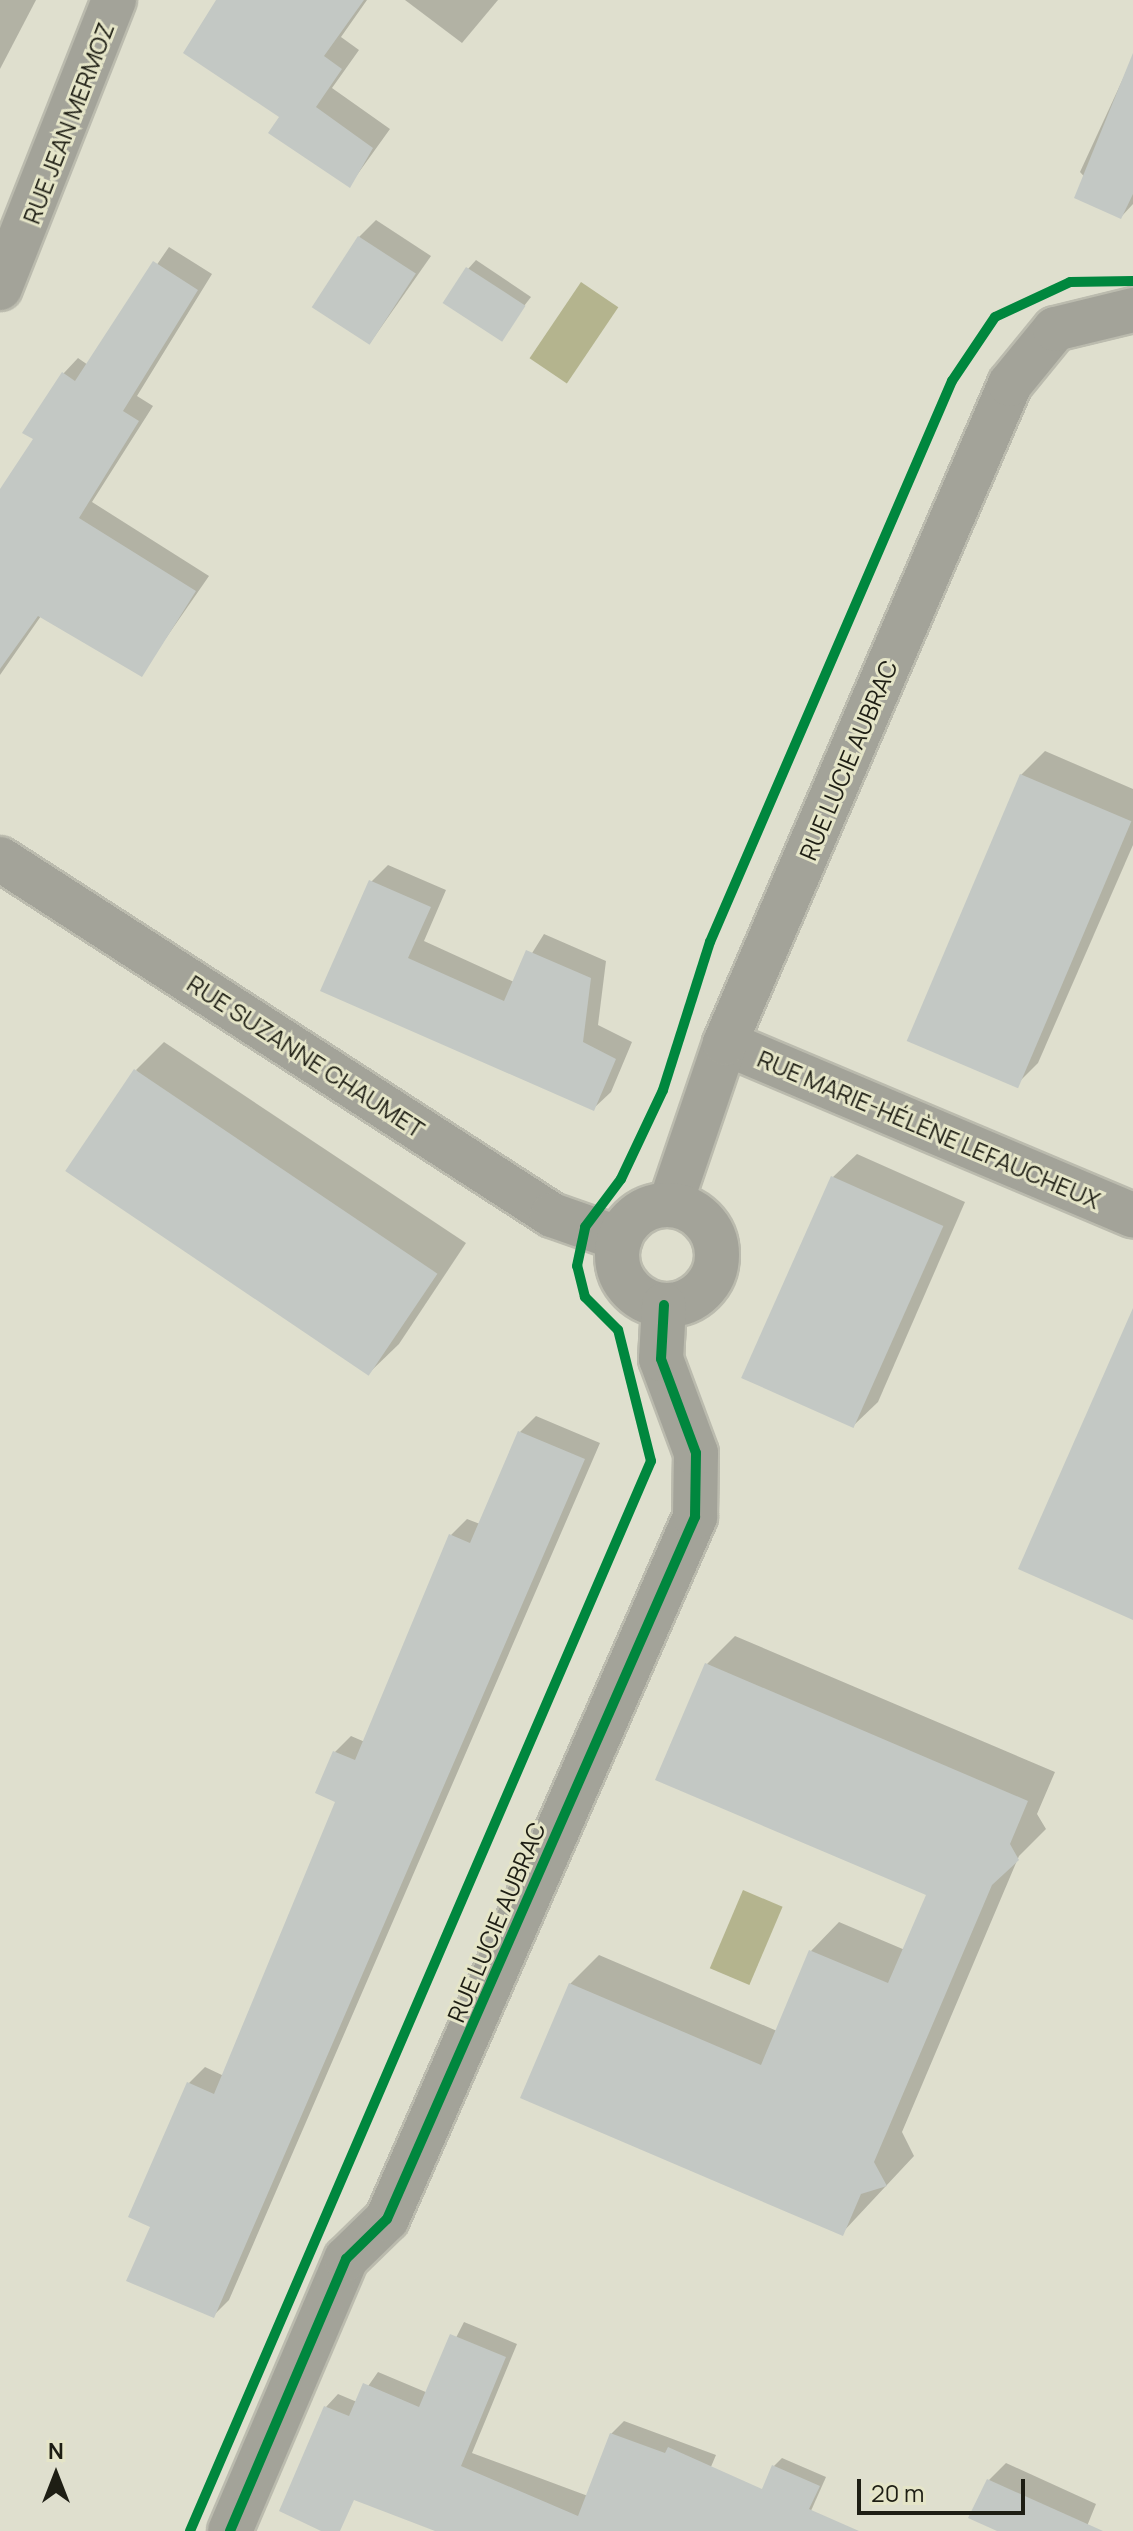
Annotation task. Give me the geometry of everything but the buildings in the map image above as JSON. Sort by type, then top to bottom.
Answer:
[{"type":"street","name":"RUE JEAN MERMOZ","points":[[0,288],[114,0]]},
{"type":"street","name":"RUE LUCIE AUBRAC","points":[[670,1205],[725,1043],[1010,384],[1055,329],[1133,310]]},
{"type":"street","name":"RUE SUZANNE CHAUMET","points":[[0,859],[552,1215],[620,1239]]},
{"type":"street","name":"RUE MARIE-HÉLÈNE LEFAUCHEUX","points":[[725,1043],[1133,1215]]},
{"type":"street","points":[[670,1205],[707,1225],[716,1267],[697,1296],[664,1305],[625,1284],[620,1239],[639,1214],[670,1205]]},
{"type":"street","name":"RUE LUCIE AUBRAC","points":[[230,2531],[346,2259],[387,2219],[695,1517],[696,1453],[661,1359],[664,1305]]},
{"type":"shaded area","points":[[581,282],[618,307],[567,383],[530,358]]},
{"type":"shaded area","points":[[743,1890],[783,1907],[749,1985],[710,1968]]},
{"type":"cycle path","points":[[190,2531],[651,1461],[618,1330],[585,1297],[577,1266],[585,1227],[621,1179],[663,1090],[710,942],[952,381],[995,317],[1070,282],[1133,281]]},
{"type":"cycle path","points":[[230,2531],[346,2259],[387,2219],[695,1517],[696,1453],[661,1359],[664,1305]]}]
